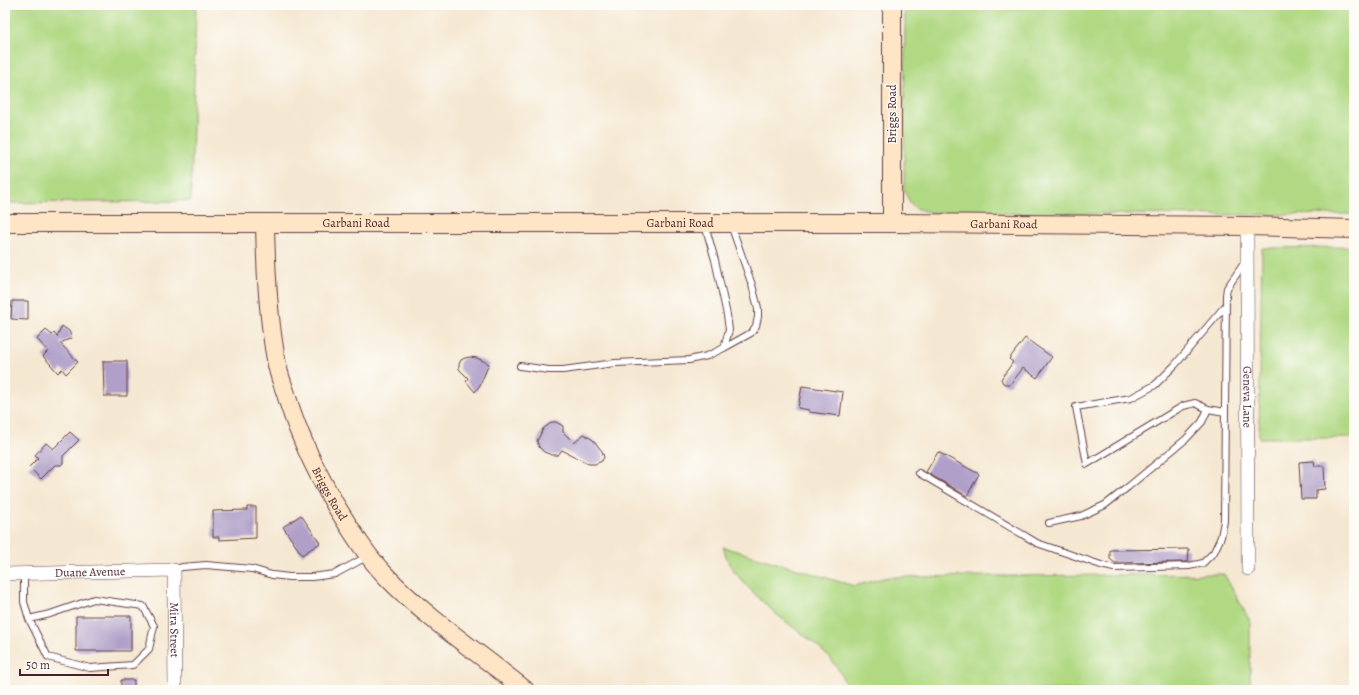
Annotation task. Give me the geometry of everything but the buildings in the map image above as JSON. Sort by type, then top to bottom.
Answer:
[{"type":"street","name":"Briggs Road","points":[[892,5],[892,223]]},
{"type":"street","name":"Garbani Road","points":[[5,223],[892,223],[1247,226],[1354,229]]},
{"type":"street","name":"Briggs Road","points":[[265,224],[267,281],[277,366],[292,415],[310,459],[330,495],[354,536],[384,575],[416,605],[525,690]]},
{"type":"street","name":"Geneva Lane","points":[[1247,226],[1248,569]]},
{"type":"street","name":"Duane Avenue","points":[[5,574],[174,570]]},
{"type":"street","name":"Mira Street","points":[[174,570],[175,690]]},
{"type":"lane","points":[[704,223],[715,260],[727,315],[729,330],[724,348]]},
{"type":"lane","points":[[520,366],[549,370],[563,370],[615,363],[689,360],[707,356],[751,333],[756,326],[758,308],[752,285],[730,223]]},
{"type":"lane","points":[[919,473],[1037,544],[1101,565],[1114,568],[1189,566],[1203,563],[1214,552],[1221,537],[1224,521],[1227,288],[1247,259]]},
{"type":"lane","points":[[1225,412],[1208,409],[1195,403],[1183,406],[1087,464],[1076,407],[1131,398],[1155,386],[1226,305]]},
{"type":"lane","points":[[1049,523],[1081,516],[1105,505],[1186,440],[1202,422],[1208,409]]},
{"type":"lane","points":[[174,570],[182,567],[206,565],[252,569],[272,575],[289,577],[312,577],[335,574],[369,555]]},
{"type":"lane","points":[[24,574],[24,602],[29,619],[48,657],[90,668],[133,665],[149,649],[154,626],[143,606],[94,599],[50,614],[29,619]]},
{"type":"green space","points":[[5,5],[196,5],[191,201],[5,203]]},
{"type":"green space","points":[[905,5],[1354,5],[1354,214],[1250,215],[937,213],[919,209],[912,205],[909,201],[904,189]]},
{"type":"green space","points":[[1354,247],[1354,438],[1259,438],[1262,248]]},
{"type":"green space","points":[[723,547],[854,586],[888,577],[1224,574],[1250,621],[1250,690],[847,690],[843,678],[828,656],[775,613],[752,591],[730,565]]}]
